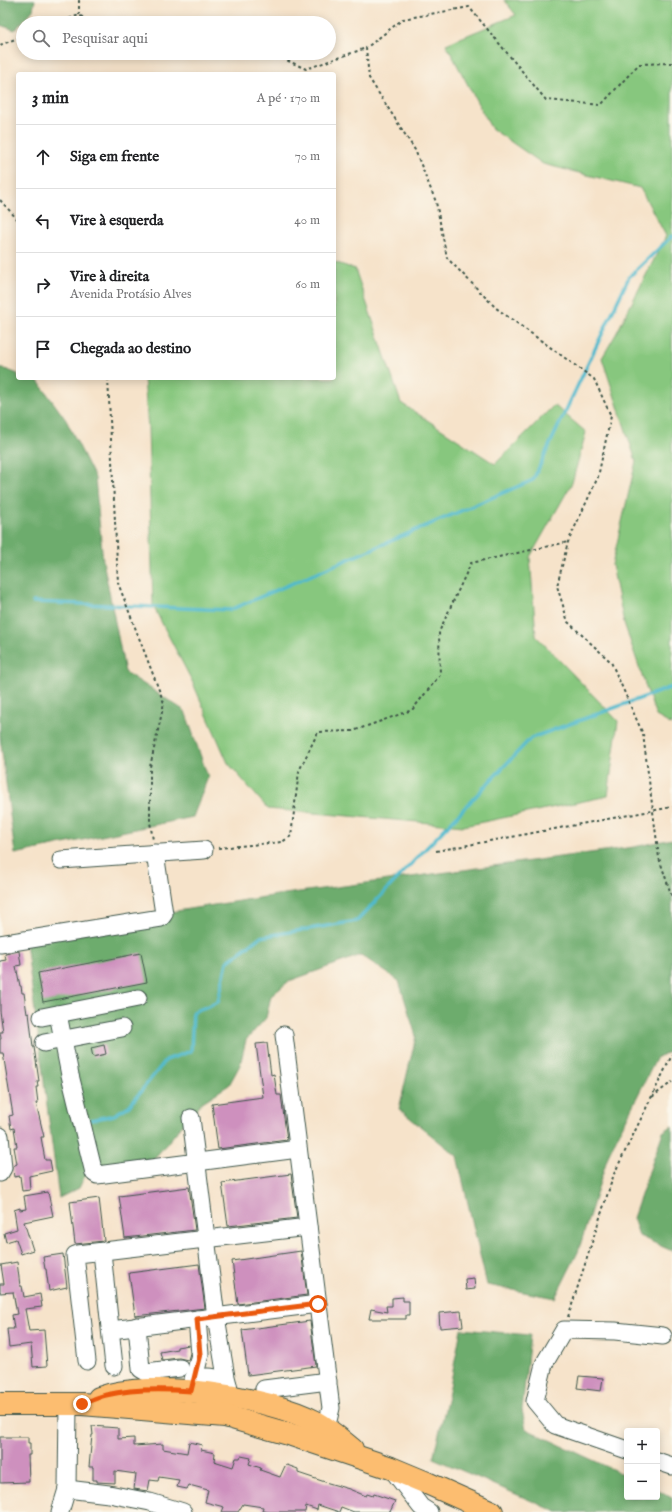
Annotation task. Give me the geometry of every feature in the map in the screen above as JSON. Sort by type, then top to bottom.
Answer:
[{"type":"main road","points":[[174,1412],[172,1407],[172,1399],[187,1387]]},
{"type":"main road","points":[[75,1404],[106,1395],[136,1391],[187,1387],[230,1390],[317,1422],[368,1460]]},
{"type":"main road","points":[[0,1404],[75,1404],[225,1416],[273,1429],[368,1460],[427,1483],[469,1506],[492,1512]]},
{"type":"main road","points":[[273,1429],[278,1427],[282,1417],[279,1408]]},
{"type":"street","points":[[61,860],[204,850]]},
{"type":"street","points":[[0,944],[153,921],[161,918],[164,914],[155,854]]},
{"type":"street","points":[[42,1017],[138,998]]},
{"type":"street","points":[[58,1014],[70,1075],[94,1174],[298,1149]]},
{"type":"street","points":[[44,1043],[122,1028]]},
{"type":"street","points":[[284,1035],[331,1408],[326,1429]]},
{"type":"street","points":[[191,1118],[216,1317],[230,1390]]},
{"type":"street","points":[[0,1136],[4,1168],[0,1173]]},
{"type":"street","points":[[87,1361],[74,1259],[75,1255],[308,1227]]},
{"type":"street","points":[[102,1252],[114,1366]]},
{"type":"street","points":[[111,1330],[318,1304]]},
{"type":"street","points":[[187,1387],[200,1354],[197,1319]]},
{"type":"street","points":[[137,1326],[141,1369],[143,1371],[146,1372],[180,1368]]},
{"type":"street","points":[[624,1449],[555,1425],[535,1401],[544,1364],[564,1330],[663,1336]]},
{"type":"street","points":[[264,1389],[328,1381]]},
{"type":"street","points":[[60,1512],[67,1489],[75,1404]]},
{"type":"street","points":[[660,1462],[672,1466]]},
{"type":"street","points":[[390,1468],[421,1507],[428,1512]]},
{"type":"street","points":[[67,1489],[109,1494],[150,1502],[183,1512]]},
{"type":"path","points":[[78,0],[78,15]]},
{"type":"path","points":[[336,58],[366,48],[403,19],[469,7],[546,100],[601,105],[640,64],[672,63]]},
{"type":"path","points":[[0,45],[16,39]]},
{"type":"path","points":[[366,48],[369,78],[415,150],[436,202],[447,258],[496,308],[594,379],[612,416],[598,477],[568,542],[557,586],[568,622],[611,662],[643,734],[660,858],[672,897]]},
{"type":"path","points":[[286,60],[306,69],[332,60]]},
{"type":"path","points":[[0,200],[16,218]]},
{"type":"path","points":[[108,380],[118,583],[164,703],[150,767],[150,822],[155,854]]},
{"type":"path","points":[[204,850],[282,842],[286,840],[291,836],[299,771],[318,732],[353,732],[412,710],[440,675],[439,632],[471,563],[568,542]]},
{"type":"path","points":[[436,851],[672,807]]},
{"type":"path","points":[[564,1330],[614,1174],[672,1055]]},
{"type":"path","points":[[652,1097],[672,1082]]},
{"type":"green space","points":[[0,0],[35,0],[33,10],[28,16],[16,16],[15,30],[0,25]]},
{"type":"green space","points":[[504,0],[672,0],[672,725],[656,716],[624,623],[612,565],[636,461],[602,358],[616,334],[666,236],[640,188],[543,164],[491,128],[446,44],[516,15]]},
{"type":"green space","points":[[336,263],[355,269],[401,403],[495,464],[554,405],[586,432],[572,483],[530,557],[536,636],[618,721],[608,796],[464,826],[268,809],[228,763],[192,681],[153,606],[148,428],[144,380],[336,380]]},
{"type":"green space","points":[[0,367],[16,373],[16,380],[38,381],[66,420],[95,478],[103,561],[125,672],[185,711],[208,777],[193,817],[15,854],[0,736]]},
{"type":"green space","points":[[672,839],[672,1051],[657,1057],[609,1153],[578,1252],[555,1298],[487,1285],[457,1156],[399,1109],[416,1036],[399,981],[361,955],[289,981],[271,996],[266,1018],[246,1040],[240,1065],[229,1085],[201,1103],[153,1160],[86,1174],[79,1188],[59,1198],[25,935],[277,895],[634,847]]},
{"type":"green space","points":[[672,1126],[672,1251],[639,1236],[633,1218],[663,1132]]},
{"type":"green space","points":[[461,1329],[530,1335],[522,1410],[526,1429],[624,1475],[624,1500],[660,1500],[660,1492],[672,1498],[672,1512],[557,1512],[433,1458],[448,1397]]},
{"type":"building","points":[[19,951],[21,965],[16,966],[22,993],[24,993],[27,1014],[29,1013],[39,1081],[37,1081],[38,1087],[36,1087],[38,1103],[36,1103],[44,1137],[41,1137],[45,1160],[50,1160],[52,1171],[29,1176],[30,1190],[22,1191],[20,1176],[14,1177],[13,1166],[17,1164],[14,1147],[17,1147],[14,1128],[11,1129],[9,1116],[13,1115],[3,1053],[0,1053],[0,1032],[3,1032],[0,1011],[0,961],[6,960],[5,954]]},
{"type":"building","points":[[141,953],[147,982],[43,1002],[38,973]]},
{"type":"building","points":[[267,1043],[271,1075],[274,1074],[277,1095],[281,1095],[287,1140],[218,1149],[212,1104],[263,1097],[256,1044]]},
{"type":"building","points":[[104,1045],[106,1054],[93,1057],[91,1048]]},
{"type":"building","points":[[291,1174],[297,1218],[228,1226],[222,1183]]},
{"type":"building","points":[[189,1187],[195,1230],[125,1238],[119,1196]]},
{"type":"building","points":[[48,1192],[53,1216],[24,1222],[33,1250],[21,1254],[16,1239],[6,1242],[4,1233],[17,1229],[14,1210],[20,1208],[20,1210],[26,1209],[24,1196]]},
{"type":"building","points":[[99,1198],[104,1241],[75,1244],[70,1202]]},
{"type":"building","points":[[301,1251],[307,1295],[238,1304],[232,1261]]},
{"type":"building","points":[[63,1254],[67,1287],[49,1291],[43,1257]]},
{"type":"building","points":[[17,1262],[20,1286],[22,1286],[24,1297],[40,1294],[42,1307],[25,1309],[29,1331],[44,1330],[47,1366],[33,1367],[31,1344],[9,1347],[7,1329],[14,1329],[12,1315],[17,1314],[13,1292],[0,1293],[0,1284],[4,1284],[1,1265]]},
{"type":"building","points":[[199,1264],[205,1308],[135,1316],[129,1273]]},
{"type":"building","points":[[474,1278],[475,1289],[466,1290],[465,1279]]},
{"type":"building","points":[[403,1297],[403,1301],[409,1301],[409,1315],[406,1315],[406,1319],[369,1319],[371,1309],[387,1312],[386,1306],[392,1306],[392,1298]]},
{"type":"building","points":[[461,1311],[463,1326],[440,1328],[439,1313]]},
{"type":"building","points":[[310,1321],[316,1366],[248,1375],[242,1330]]},
{"type":"building","points":[[189,1345],[190,1353],[188,1360],[179,1358],[162,1360],[160,1352]]},
{"type":"building","points":[[579,1376],[603,1378],[601,1391],[577,1388]]},
{"type":"building","points":[[92,1426],[118,1428],[118,1439],[134,1438],[134,1446],[163,1444],[163,1449],[187,1453],[189,1442],[202,1445],[201,1450],[215,1453],[214,1461],[233,1467],[236,1458],[240,1458],[241,1456],[251,1458],[249,1464],[261,1468],[260,1470],[280,1477],[285,1466],[287,1465],[298,1469],[298,1473],[366,1496],[367,1494],[373,1496],[374,1494],[395,1501],[390,1512],[354,1512],[341,1507],[339,1512],[318,1505],[317,1510],[306,1506],[305,1512],[269,1512],[262,1511],[263,1507],[243,1504],[238,1512],[222,1512],[224,1507],[205,1502],[208,1490],[189,1485],[187,1489],[177,1487],[179,1480],[159,1477],[158,1481],[150,1480],[148,1491],[134,1489],[136,1474],[115,1471],[115,1483],[97,1482],[97,1480],[93,1480],[93,1467],[89,1467],[93,1435]]},
{"type":"building","points":[[0,1437],[28,1437],[28,1443],[30,1443],[30,1455],[28,1455],[29,1482],[0,1483]]},
{"type":"waterway","points":[[33,602],[230,610],[533,480],[629,277],[672,236]]},
{"type":"waterway","points":[[91,1120],[114,1115],[129,1106],[166,1060],[191,1051],[193,1012],[218,1002],[227,962],[260,937],[357,921],[531,738],[672,687]]},
{"type":"route","points":[[82,1404],[106,1395],[136,1391],[191,1391],[193,1379],[200,1358],[197,1319],[318,1304]]}]
